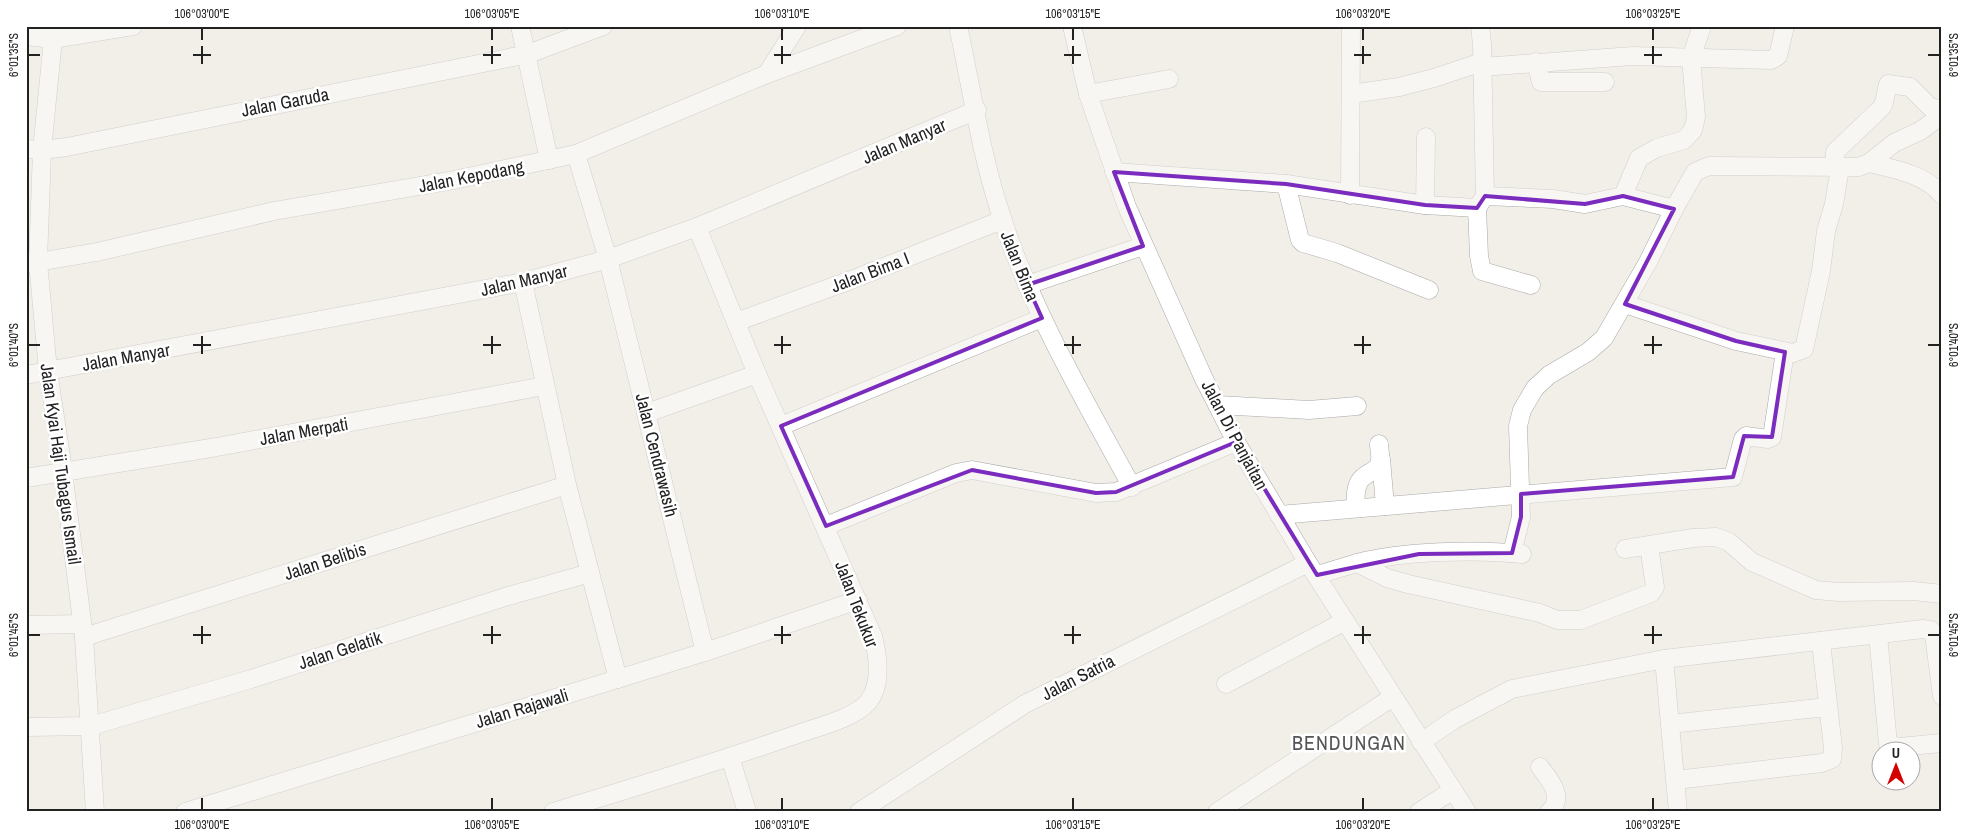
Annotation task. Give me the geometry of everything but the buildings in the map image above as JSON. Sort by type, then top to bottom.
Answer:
[{"type":"street","points":[[26,36],[133,26]]},
{"type":"street","points":[[520,26],[528,54],[549,160]]},
{"type":"street","name":"Jalan Garuda","points":[[34,149],[67,147],[528,54],[603,26]]},
{"type":"street","points":[[767,74],[797,26]]},
{"type":"street","name":"Jalan Kepodang","points":[[32,263],[97,252],[274,211],[454,180],[576,154],[767,74],[897,26]]},
{"type":"street","name":"Jalan Bima","points":[[958,26],[977,110],[984,154],[1002,220],[1027,284],[1059,354],[1132,487]]},
{"type":"street","name":"Jalan Di Panjaitan","points":[[1072,26],[1088,94],[1114,172],[1143,246],[1236,442],[1312,569],[1467,812]]},
{"type":"street","points":[[1350,195],[1351,26]]},
{"type":"street","points":[[1480,26],[1482,64],[1479,256],[1482,271],[1531,285]]},
{"type":"street","points":[[1623,196],[1639,158],[1652,150],[1685,139],[1693,130],[1696,116],[1691,58],[1702,26]]},
{"type":"street","points":[[1351,94],[1399,87],[1482,64],[1633,56],[1775,59],[1778,56],[1785,26]]},
{"type":"street","name":"Jalan Kyai Haji Tubagus Ismail","points":[[55,32],[34,149],[32,263],[63,473],[83,630],[91,726],[95,812]]},
{"type":"street","points":[[1536,62],[1541,82],[1605,82]]},
{"type":"street","points":[[1088,94],[1169,79]]},
{"type":"street","points":[[1625,304],[1736,341],[1793,353],[1804,349],[1822,271],[1826,231],[1834,204],[1840,168],[1835,160],[1835,152],[1881,108],[1888,84],[1910,87],[1930,106],[1942,110]]},
{"type":"street","name":"Jalan Manyar","points":[[26,375],[522,282],[608,259],[697,227],[977,110]]},
{"type":"street","points":[[1869,164],[1894,143],[1920,131],[1942,115]]},
{"type":"street","points":[[1425,205],[1426,137]]},
{"type":"street","name":"Jalan Cendrawasih","points":[[576,154],[608,259],[705,652]]},
{"type":"street","points":[[1521,494],[1518,426],[1526,403],[1535,388],[1549,375],[1588,352],[1604,338],[1625,304],[1692,176],[1703,166],[1753,164],[1840,168],[1869,164],[1911,174],[1931,184],[1942,195]]},
{"type":"street","points":[[1114,172],[1286,184],[1425,205],[1553,199],[1585,204],[1623,196],[1674,209]]},
{"type":"street","points":[[1286,184],[1300,240],[1303,243],[1337,253],[1429,290]]},
{"type":"street","name":"Jalan Bima I","points":[[736,322],[851,280],[1002,220]]},
{"type":"street","name":"Jalan Tekukur","points":[[553,812],[730,757],[853,714],[867,703],[874,692],[877,651],[873,636],[826,526],[757,374],[697,227]]},
{"type":"street","points":[[1027,284],[1143,246]]},
{"type":"street","points":[[522,282],[567,485],[618,679]]},
{"type":"street","points":[[780,426],[1042,318]]},
{"type":"street","points":[[1279,515],[1521,494],[1719,480],[1733,477],[1743,439],[1746,436],[1768,439],[1772,437],[1785,352]]},
{"type":"street","points":[[647,413],[757,374]]},
{"type":"street","name":"Jalan Merpati","points":[[26,478],[217,447],[544,386]]},
{"type":"street","points":[[1218,405],[1309,410],[1357,406]]},
{"type":"street","points":[[826,526],[956,473],[972,470],[1096,493],[1116,492],[1132,487],[1236,442]]},
{"type":"street","points":[[1356,508],[1354,491],[1357,482],[1378,465],[1380,452],[1385,506]]},
{"type":"street","name":"Jalan Belibis","points":[[26,625],[83,630],[567,485]]},
{"type":"street","name":"Jalan Satria","points":[[859,812],[1025,704],[1312,569],[1456,552],[1517,554],[1521,517],[1521,494]]},
{"type":"street","points":[[1625,549],[1693,538],[1716,537],[1729,542],[1752,562],[1816,590],[1839,592],[1914,591],[1942,594]]},
{"type":"street","points":[[1357,563],[1387,578],[1408,584],[1540,613],[1557,620],[1580,620],[1651,593],[1655,586],[1650,546]]},
{"type":"street","name":"Jalan Gelatik","points":[[26,726],[91,726],[251,678],[508,596],[590,573]]},
{"type":"street","name":"Jalan Rajawali","points":[[185,812],[705,652],[858,600]]},
{"type":"street","points":[[1226,684],[1345,621]]},
{"type":"street","points":[[1421,742],[1470,711],[1512,689],[1664,659],[1923,629],[1931,630],[1934,635],[1942,696]]},
{"type":"street","points":[[1878,635],[1888,744],[1898,747],[1942,743]]},
{"type":"street","points":[[1676,780],[1828,761],[1833,755],[1821,642]]},
{"type":"street","points":[[1664,659],[1678,812]]},
{"type":"street","points":[[1217,812],[1393,697]]},
{"type":"street","points":[[1670,724],[1827,707]]},
{"type":"street","points":[[730,757],[747,812]]},
{"type":"street","points":[[1540,767],[1558,797],[1555,806],[1548,812]]},
{"type":"street","points":[[1419,812],[1453,790]]},
{"type":"highlighted area","points":[[1114,172],[1286,184],[1425,205],[1477,208],[1485,196],[1585,204],[1623,196],[1674,209],[1625,304],[1736,341],[1785,352],[1772,437],[1744,436],[1733,477],[1521,494],[1521,517],[1512,553],[1419,554],[1317,575],[1236,442],[1116,492],[1096,493],[972,470],[826,526],[781,426],[1042,318],[1027,285],[1143,246]]},
{"type":"district","name":"BENDUNGAN","points":[[1349,742]]}]
